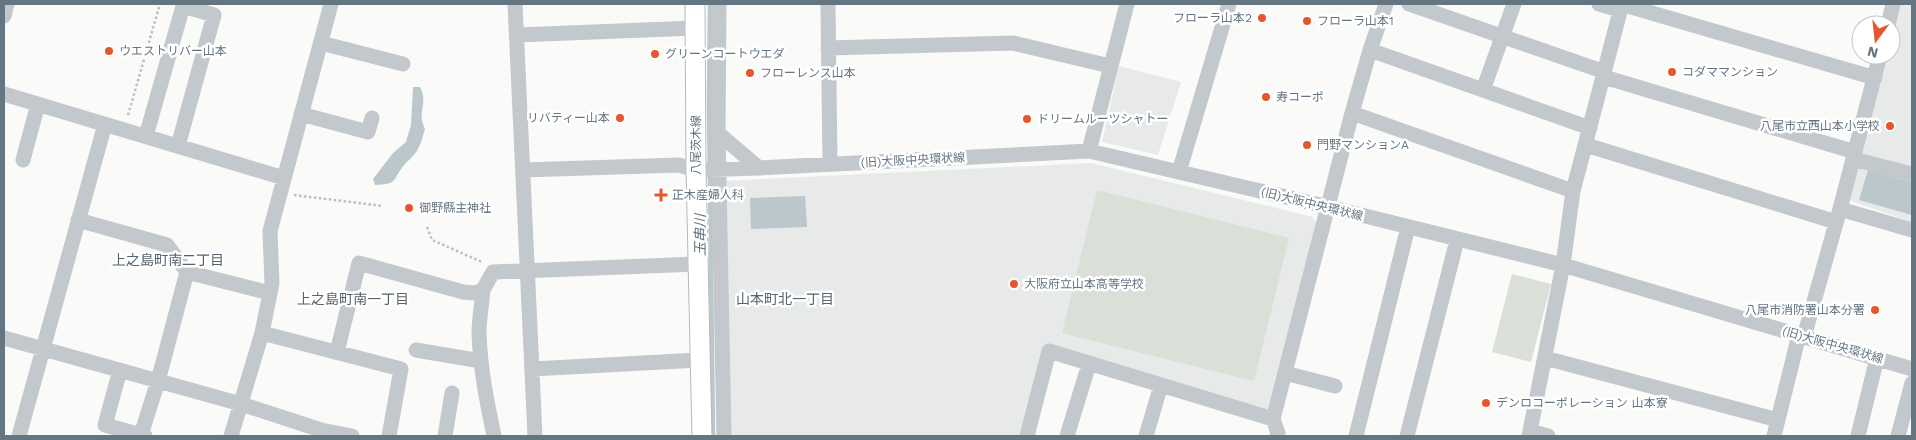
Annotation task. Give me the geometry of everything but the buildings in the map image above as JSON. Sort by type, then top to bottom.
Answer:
[{"type":"main road","name":"八尾茨木線","points":[[695,4],[699,360],[702,436]]},
{"type":"street","points":[[4,16],[7,4]]},
{"type":"street","points":[[231,436],[262,333],[272,283],[270,231],[331,4]]},
{"type":"street","points":[[516,4],[535,436]]},
{"type":"street","points":[[719,4],[718,170],[724,436]]},
{"type":"street","points":[[828,4],[830,164]]},
{"type":"street","points":[[1089,151],[1127,4]]},
{"type":"street","points":[[1179,172],[1229,4]]},
{"type":"street","points":[[1027,436],[1049,351],[1161,385],[1279,431],[1285,373],[1352,113],[1370,50],[1386,4]]},
{"type":"street","points":[[1409,4],[1605,74],[1912,174]]},
{"type":"street","points":[[1483,90],[1514,4]]},
{"type":"street","points":[[1599,4],[1621,6],[1874,78]]},
{"type":"street","points":[[146,136],[183,6],[214,15],[178,146]]},
{"type":"street","points":[[1548,436],[1529,434],[1563,266],[1573,191],[1605,74],[1621,6]]},
{"type":"street","points":[[517,35],[695,28]]},
{"type":"street","points":[[321,43],[403,64]]},
{"type":"street","points":[[828,48],[1013,43],[1110,66]]},
{"type":"street","points":[[1370,50],[1590,128]]},
{"type":"street","points":[[1774,436],[1838,215],[1877,65]]},
{"type":"street","points":[[4,94],[284,178]]},
{"type":"street","points":[[23,160],[38,104]]},
{"type":"street","points":[[1352,113],[1573,191]]},
{"type":"street","points":[[301,114],[368,132],[372,118]]},
{"type":"street","points":[[18,436],[105,124]]},
{"type":"street","points":[[718,133],[759,168]]},
{"type":"street","points":[[1586,145],[1838,215],[1912,230]]},
{"type":"street","name":"(旧)大阪中央環状線","points":[[523,170],[679,165],[696,170],[718,170],[1089,151],[1329,207],[1563,266],[1912,369]]},
{"type":"street","points":[[78,220],[167,245],[187,272],[270,293]]},
{"type":"street","points":[[1356,436],[1408,227]]},
{"type":"street","points":[[1407,436],[1457,240]]},
{"type":"street","points":[[337,352],[358,263],[462,292],[475,294],[483,290]]},
{"type":"street","points":[[494,436],[481,361],[479,331],[483,290],[493,272],[698,264]]},
{"type":"street","points":[[120,370],[105,425],[143,436],[187,272]]},
{"type":"street","points":[[262,333],[401,369],[389,436]]},
{"type":"street","points":[[4,338],[241,404],[320,433],[352,436]]},
{"type":"street","points":[[416,350],[481,361]]},
{"type":"street","points":[[1545,358],[1778,420]]},
{"type":"street","points":[[1858,436],[1877,358]]},
{"type":"street","points":[[532,369],[699,360]]},
{"type":"street","points":[[1068,436],[1088,364]]},
{"type":"street","points":[[1285,373],[1335,386]]},
{"type":"street","points":[[1898,436],[1912,382]]},
{"type":"street","points":[[1146,436],[1161,385]]},
{"type":"street","points":[[445,436],[452,393]]},
{"type":"path","points":[[124,130],[160,4]]},
{"type":"path","points":[[280,194],[383,206]]},
{"type":"path","points":[[427,227],[432,240],[492,266],[493,272]]},
{"type":"shaded area","name":"八尾市立西山本小学校","points":[[1900,4],[1912,4],[1912,222],[1851,201],[1849,196],[1884,65],[1901,65],[1901,15],[1897,15]]},
{"type":"shaded area","points":[[1119,66],[1181,82],[1158,155],[1102,142]]},
{"type":"shaded area","points":[[413,87],[420,87],[423,98],[422,117],[425,129],[420,144],[415,154],[392,182],[375,185],[373,179],[393,153],[406,142],[411,125]]},
{"type":"shaded area","name":"大阪府立山本高等学校","points":[[1091,163],[1313,217],[1317,224],[1267,410],[1262,412],[1045,344],[1021,436],[731,436],[723,181]]},
{"type":"shaded area","points":[[1868,170],[1912,182],[1912,215],[1859,200]]},
{"type":"shaded area","points":[[1097,190],[1289,238],[1254,381],[1062,333]]},
{"type":"shaded area","points":[[805,196],[807,227],[751,229],[750,198]]},
{"type":"shaded area","points":[[1512,274],[1551,284],[1531,362],[1492,352]]},
{"type":"waterway","name":"玉串川","points":[[710,4],[709,101],[713,436]]},
{"type":"place","name":"フローラ山本2","points":[[1262,18]]},
{"type":"place","name":"フローラ山本1","points":[[1307,21]]},
{"type":"place","name":"ウエストリバー山本","points":[[109,51]]},
{"type":"place","name":"グリーンコートウエダ","points":[[655,54]]},
{"type":"place","name":"コダママンション","points":[[1672,72]]},
{"type":"place","name":"フローレンス山本","points":[[750,73]]},
{"type":"place","name":"寿コーポ","points":[[1266,97]]},
{"type":"place","name":"リバティー山本","points":[[620,118]]},
{"type":"place","name":"ドリームルーツシャトー","points":[[1027,119]]},
{"type":"place","name":"八尾市立西山本小学校","points":[[1890,126]]},
{"type":"place","name":"門野マンションA","points":[[1307,145]]},
{"type":"place","name":"正木産婦人科","points":[[661,195]]},
{"type":"place","name":"御野縣主神社","points":[[409,208]]},
{"type":"place","name":"大阪府立山本高等学校","points":[[1014,284]]},
{"type":"place","name":"八尾市消防署山本分署","points":[[1875,310]]},
{"type":"place","name":"デンロコーポレーション 山本寮","points":[[1486,403]]},
{"type":"district","name":"上之島町南二丁目","points":[[168,260]]},
{"type":"district","name":"上之島町南一丁目","points":[[353,299]]},
{"type":"district","name":"山本町北一丁目","points":[[785,299]]}]
